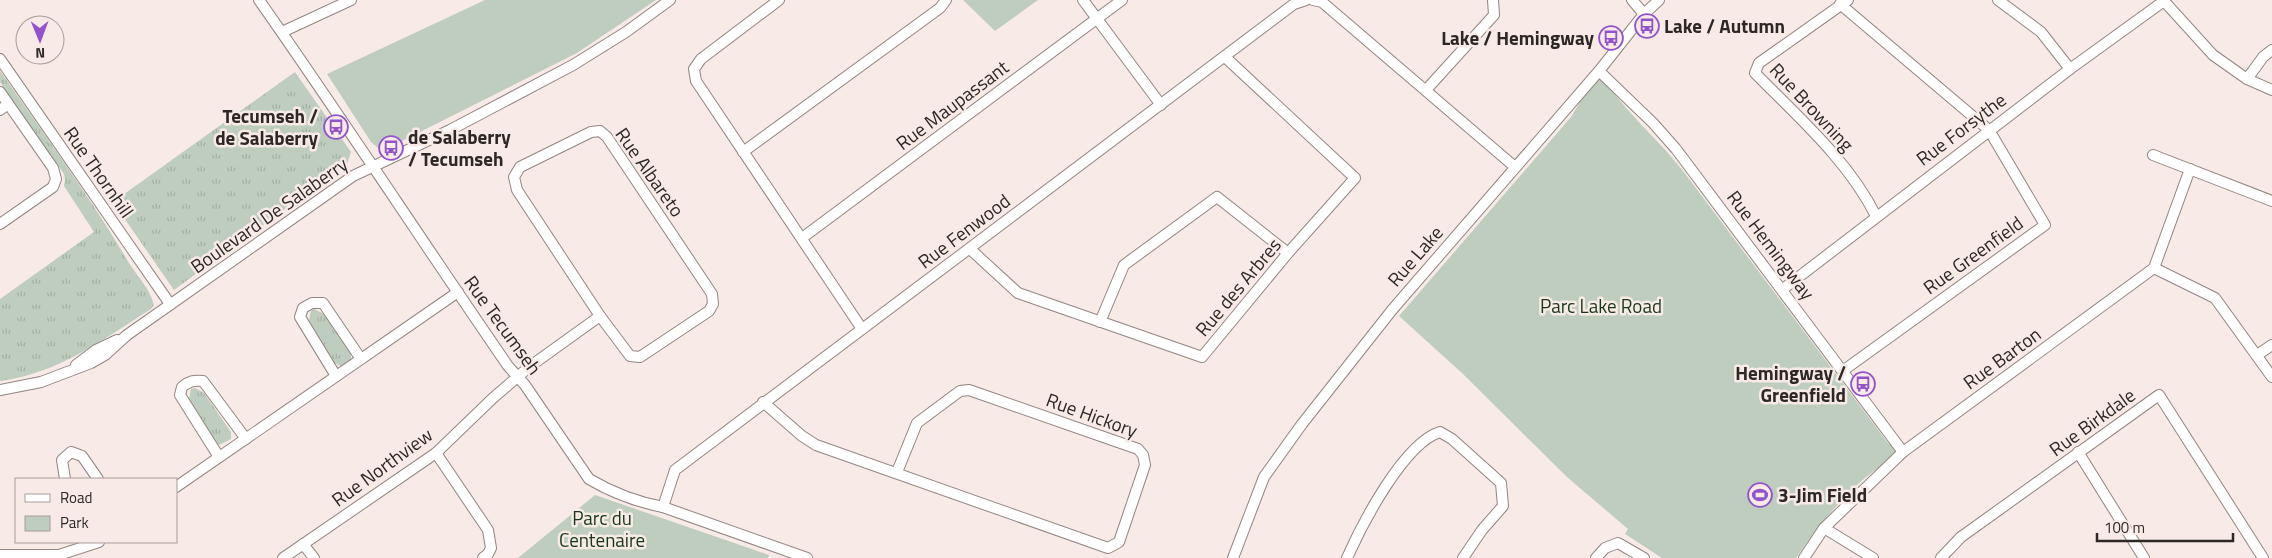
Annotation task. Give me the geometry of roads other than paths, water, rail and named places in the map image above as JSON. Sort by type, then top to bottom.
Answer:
[{"type":"street","name":"Rue Tecumseh","points":[[259,0],[359,142],[458,292],[589,479],[619,493],[807,558]]},
{"type":"street","points":[[282,32],[351,0]]},
{"type":"street","name":"Boulevard De Salaberry","points":[[0,390],[35,384],[70,370],[91,354],[127,334],[353,176],[465,122],[569,68],[617,39],[670,0]]},
{"type":"street","points":[[779,0],[701,59],[694,69],[696,81],[862,329]]},
{"type":"street","points":[[743,152],[940,8],[946,0]]},
{"type":"street","points":[[1083,0],[1161,105]]},
{"type":"street","name":"Rue Maupassant","points":[[802,238],[1122,0]]},
{"type":"street","name":"Rue Fenwood","points":[[662,507],[675,470],[1294,4],[1306,0]]},
{"type":"street","points":[[1313,0],[1322,2],[1515,167]]},
{"type":"street","points":[[1426,90],[1494,15],[1493,0]]},
{"type":"street","points":[[1632,0],[1644,14]]},
{"type":"street","name":"Rue Lake","points":[[1233,558],[1264,477],[1302,424],[1392,310],[1599,71],[1644,14],[1660,0]]},
{"type":"street","points":[[1998,0],[2040,32],[2070,69]]},
{"type":"street","points":[[2163,0],[2213,55],[2247,79],[2272,90]]},
{"type":"street","name":"Rue Forsythe","points":[[1782,289],[1989,130],[2163,0]]},
{"type":"street","name":"Rue Greenfield","points":[[1844,2],[1989,130],[2045,225],[1844,370]]},
{"type":"street","name":"Rue Browning","points":[[1844,2],[1759,63],[1755,73],[1830,150],[1866,196],[1876,216]]},
{"type":"street","points":[[2247,79],[2263,57],[2272,50]]},
{"type":"street","name":"Rue des Arbres","points":[[970,249],[1018,293],[1202,357],[1288,253],[1355,178],[1225,57]]},
{"type":"street","name":"Rue Thornhill","points":[[0,59],[170,304]]},
{"type":"street","name":"Rue Hemingway","points":[[1599,71],[1667,139],[1844,370],[1904,452]]},
{"type":"street","points":[[0,92],[4,107],[53,168],[56,179],[53,187],[0,224]]},
{"type":"street","name":"Rue Albareto","points":[[600,131],[608,137],[712,294],[713,304],[709,311],[640,357],[630,356],[600,316],[517,190],[514,177],[520,167],[591,132],[600,131]]},
{"type":"street","points":[[2153,155],[2272,201]]},
{"type":"street","points":[[2190,169],[2154,268],[2215,298],[2272,378]]},
{"type":"street","points":[[1100,322],[1124,265],[1217,197],[1288,253]]},
{"type":"street","name":"Rue Barton","points":[[1804,558],[1824,528],[1904,452],[2154,268]]},
{"type":"street","points":[[178,486],[458,292]]},
{"type":"street","points":[[336,376],[300,317],[303,308],[312,303],[323,304],[361,359]]},
{"type":"street","points":[[517,376],[600,316]]},
{"type":"street","points":[[2257,355],[2272,344]]},
{"type":"street","name":"Rue Northview","points":[[283,558],[436,453],[517,376]]},
{"type":"street","points":[[219,457],[180,395],[182,387],[188,382],[194,380],[203,381],[246,439]]},
{"type":"street","name":"Rue Hickory","points":[[763,402],[802,436],[816,445],[1108,548],[1119,542],[1145,465],[1143,455],[1138,448],[970,390],[960,391],[918,423],[897,472]]},
{"type":"street","name":"Rue Birkdale","points":[[1940,558],[1961,538],[2159,395],[2263,558]]},
{"type":"street","points":[[1347,558],[1362,523],[1392,478],[1420,442],[1428,435],[1440,432],[1452,439],[1501,482],[1503,506],[1482,530],[1463,558]]},
{"type":"street","points":[[65,478],[62,460],[71,452],[82,456],[97,478]]},
{"type":"street","points":[[2078,452],[2144,558]]},
{"type":"street","points":[[436,453],[488,530],[491,548],[483,558]]},
{"type":"street","points":[[1824,528],[1873,558]]},
{"type":"street","points":[[1596,558],[1605,548],[1618,542],[1644,558]]},
{"type":"street","points":[[0,555],[59,555],[78,546],[93,543]]},
{"type":"street","points":[[304,544],[314,558]]},
{"type":"place","name":"Lake / Autumn","points":[[1647,26]]},
{"type":"place","name":"Lake / Hemingway","points":[[1611,38]]},
{"type":"place","name":"Tecumseh / de Salaberry","points":[[336,127]]},
{"type":"place","name":"de Salaberry / Tecumseh","points":[[391,148]]},
{"type":"place","name":"Hemingway / Greenfield","points":[[1863,384]]},
{"type":"place","name":"3-Jim Field","points":[[1760,495]]},
{"type":"park label","name":"Parc Lake Road","points":[[1601,306]]},
{"type":"park label","name":"Parc du Centenaire","points":[[602,529]]}]
